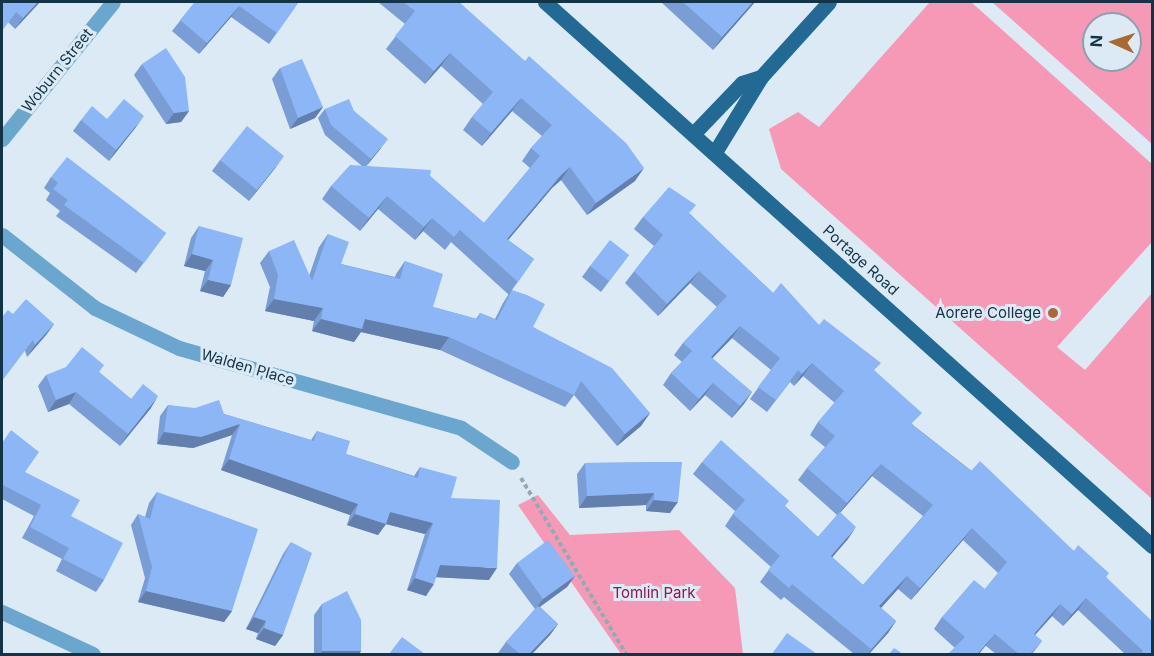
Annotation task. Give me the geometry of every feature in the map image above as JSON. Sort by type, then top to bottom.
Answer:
[{"type":"main road","name":"Portage Road","points":[[545,2],[694,133],[1152,546]]},
{"type":"main road","points":[[715,152],[761,77],[829,2]]},
{"type":"main road","points":[[694,133],[742,83],[761,77]]},
{"type":"street","name":"Woburn Street","points":[[2,139],[113,2]]},
{"type":"street","name":"Walden Place","points":[[2,234],[95,308],[179,348],[460,428],[512,462]]},
{"type":"street","points":[[2,612],[93,654]]},
{"type":"path","points":[[512,462],[626,654]]},
{"type":"green space","name":"Aorere College","points":[[930,2],[971,2],[1152,164],[1152,242],[1057,347],[1085,370],[1152,293],[1152,499],[781,169],[769,129],[798,112],[819,127]]},
{"type":"green space","points":[[992,2],[1152,2],[1152,144]]},
{"type":"green space","name":"Tomlin Park","points":[[538,495],[570,535],[679,530],[735,588],[743,654],[621,654],[518,505]]},
{"type":"building","points":[[2,2],[38,2],[23,18],[16,12],[2,31]]},
{"type":"building","points":[[195,2],[298,3],[277,33],[239,6],[207,43],[180,20]]},
{"type":"building","points":[[403,2],[459,2],[525,61],[529,56],[626,143],[644,168],[596,203],[570,167],[561,175],[507,239],[534,259],[518,282],[460,230],[454,237],[432,218],[424,227],[387,196],[369,218],[331,186],[350,165],[431,170],[430,176],[484,223],[540,156],[531,148],[552,125],[521,98],[491,133],[472,117],[493,92],[450,53],[434,71],[395,36],[415,11]]},
{"type":"building","points":[[683,2],[753,2],[722,37]]},
{"type":"building","points":[[166,48],[185,77],[189,111],[174,113],[142,64]]},
{"type":"building","points":[[302,59],[323,107],[298,118],[280,68]]},
{"type":"building","points":[[124,99],[144,116],[116,150],[81,120],[92,106],[107,119]]},
{"type":"building","points":[[349,99],[354,111],[388,139],[371,159],[331,125],[325,109]]},
{"type":"building","points":[[247,126],[284,156],[257,190],[220,160]]},
{"type":"building","points":[[67,157],[166,233],[144,263],[64,205],[68,200],[53,189],[58,183],[51,177]]},
{"type":"building","points":[[669,187],[696,205],[689,213],[773,293],[781,283],[819,325],[824,319],[881,363],[874,370],[922,413],[911,424],[971,471],[980,461],[1074,551],[1078,545],[1109,573],[1106,577],[1152,621],[1152,654],[1141,654],[1143,651],[1086,598],[1072,614],[1060,604],[1034,634],[1042,641],[1030,654],[1019,654],[995,634],[977,654],[948,654],[965,637],[942,617],[974,580],[985,589],[1007,562],[972,528],[920,588],[907,576],[879,606],[896,621],[871,649],[792,584],[789,588],[768,570],[780,556],[733,514],[745,500],[702,462],[721,440],[789,501],[785,506],[818,537],[840,512],[856,527],[831,556],[863,585],[933,505],[881,464],[847,503],[807,468],[835,436],[818,422],[844,391],[812,363],[802,374],[798,370],[776,400],[758,387],[780,358],[740,326],[711,357],[752,392],[740,406],[713,383],[699,399],[671,373],[692,351],[683,343],[727,296],[699,271],[667,304],[634,271],[663,235],[643,217]]},
{"type":"building","points":[[199,226],[243,238],[231,285],[208,280],[213,260],[192,254]]},
{"type":"building","points":[[328,234],[349,242],[341,264],[400,279],[405,261],[443,274],[433,307],[478,319],[480,313],[497,320],[512,290],[545,304],[533,327],[612,368],[650,413],[625,434],[581,381],[574,395],[449,337],[365,319],[362,329],[321,319],[323,308],[274,299],[278,275],[269,251],[294,240],[312,281]]},
{"type":"building","points":[[610,240],[629,255],[609,281],[590,266]]},
{"type":"building","points":[[26,299],[54,324],[35,345],[33,340],[2,381],[2,317],[8,310],[13,314]]},
{"type":"building","points":[[82,347],[104,365],[99,372],[131,399],[143,384],[158,396],[128,434],[76,392],[56,400],[46,375],[66,367]]},
{"type":"building","points":[[219,400],[224,414],[314,441],[317,431],[350,441],[346,454],[418,478],[420,467],[457,477],[451,498],[500,500],[497,568],[440,565],[434,584],[415,578],[433,523],[390,512],[386,524],[355,514],[358,504],[229,459],[240,424],[201,437],[164,432],[168,405],[195,408]]},
{"type":"building","points":[[11,430],[39,452],[25,472],[80,500],[71,516],[123,543],[104,580],[63,559],[69,548],[30,527],[41,505],[3,485],[2,487],[2,443]]},
{"type":"building","points":[[682,462],[678,502],[654,500],[654,493],[587,496],[585,463]]},
{"type":"building","points":[[157,492],[258,529],[232,611],[146,591],[152,567],[138,514],[150,519]]},
{"type":"building","points":[[548,540],[575,576],[543,599],[517,563]]},
{"type":"building","points":[[291,542],[312,553],[283,635],[264,628],[266,621],[254,617]]},
{"type":"building","points":[[347,591],[361,620],[361,651],[322,651],[322,604]]},
{"type":"building","points":[[538,606],[558,624],[529,654],[520,654],[506,642]]},
{"type":"building","points":[[787,633],[817,654],[772,654]]},
{"type":"building","points":[[402,637],[425,654],[389,654]]},
{"type":"building","points":[[894,648],[903,654],[889,654]]},
{"type":"place","name":"Aorere College","points":[[1053,313]]}]
